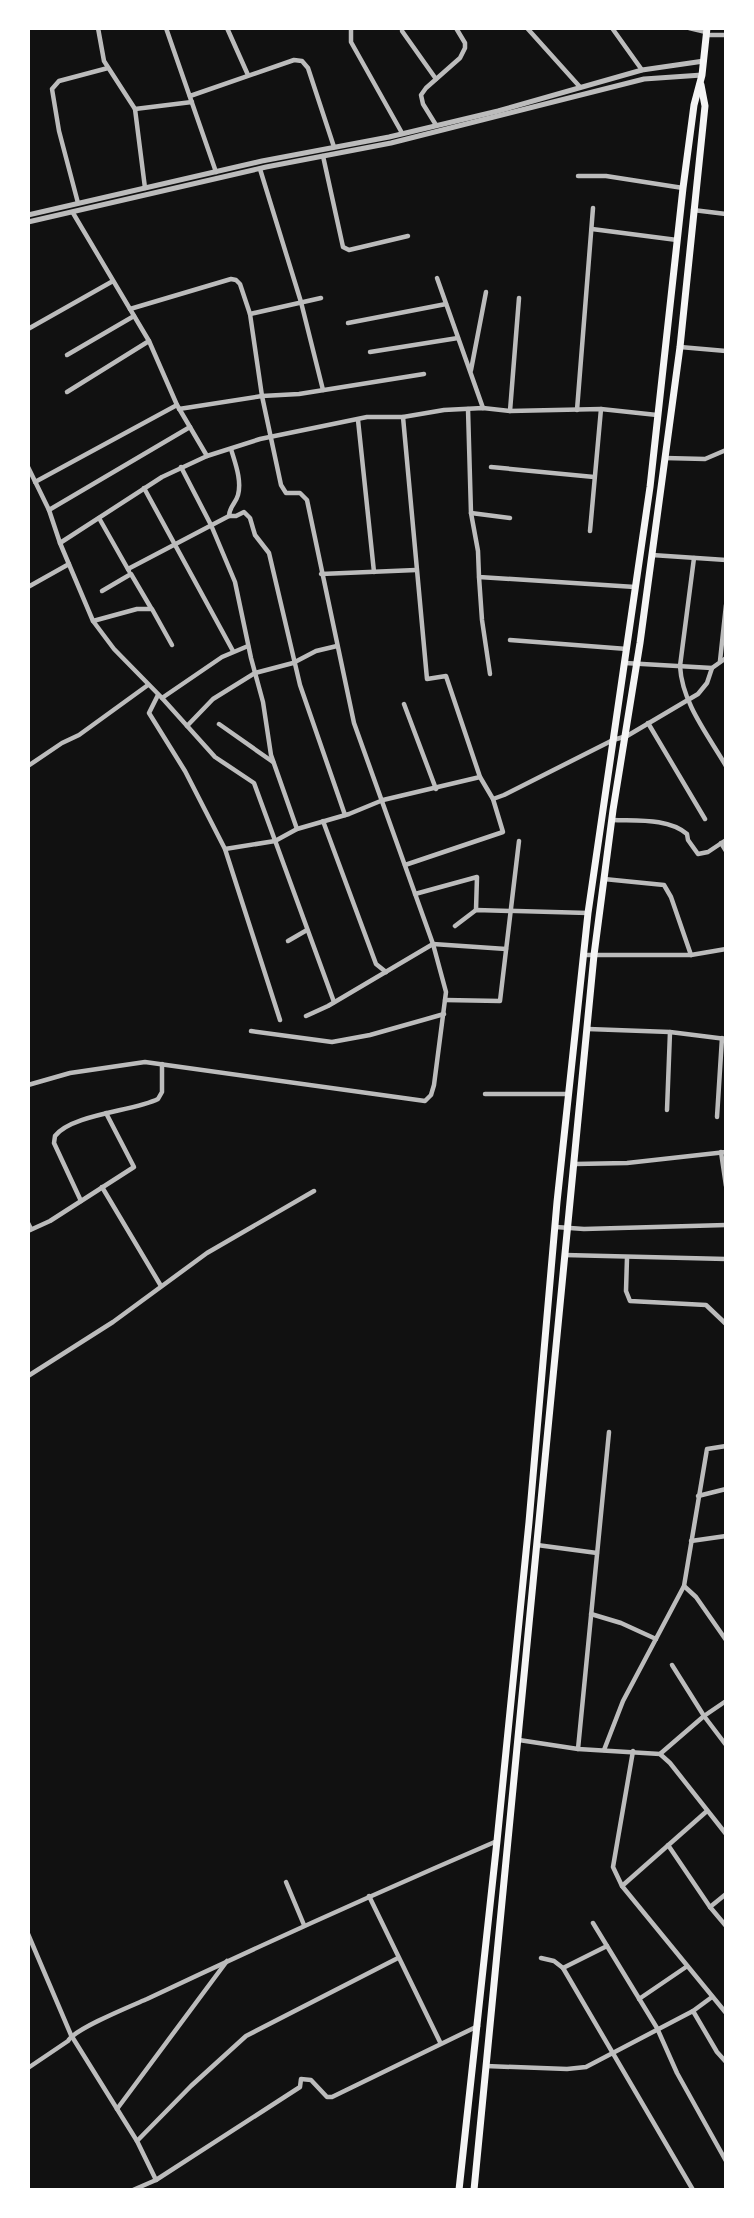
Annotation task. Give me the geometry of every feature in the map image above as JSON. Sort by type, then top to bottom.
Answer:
[{"type":"highway","points":[[459,2190],[497,1841],[587,913],[650,487],[683,188],[694,105],[704,61],[706,32]]},
{"type":"highway","points":[[474,2190],[594,955],[680,346],[692,210],[705,106],[701,80]]},
{"type":"street","points":[[98,28],[104,61],[135,109],[145,188]]},
{"type":"street","points":[[166,28],[216,172]]},
{"type":"street","points":[[227,28],[248,75]]},
{"type":"street","points":[[351,28],[351,42],[402,133]]},
{"type":"street","points":[[436,125],[423,104],[421,95],[460,58],[465,48],[457,28]]},
{"type":"street","points":[[527,28],[580,87]]},
{"type":"street","points":[[612,28],[642,70]]},
{"type":"street","points":[[689,28],[726,35]]},
{"type":"street","points":[[402,31],[436,79]]},
{"type":"street","points":[[135,109],[191,99],[248,75],[294,60],[304,62],[311,75],[334,147]]},
{"type":"street","points":[[28,215],[498,111],[642,70],[704,61]]},
{"type":"street","points":[[78,202],[59,131],[52,89],[59,81],[108,68]]},
{"type":"street","points":[[28,222],[260,169],[391,144],[644,79],[701,80]]},
{"type":"street","points":[[323,156],[343,247],[349,250],[408,236]]},
{"type":"street","points":[[260,169],[301,302],[323,390]]},
{"type":"street","points":[[578,176],[606,176],[683,188]]},
{"type":"street","points":[[576,410],[593,208]]},
{"type":"street","points":[[692,210],[726,214]]},
{"type":"street","points":[[73,213],[149,341],[178,407],[207,456]]},
{"type":"street","points":[[592,229],[677,240]]},
{"type":"street","points":[[437,278],[483,408]]},
{"type":"street","points":[[28,1085],[70,1073],[145,1062],[425,1101],[434,1085],[444,1014],[446,992],[433,944],[354,723],[307,500],[300,493],[286,493],[281,485],[262,396],[250,314],[240,284],[234,279],[130,309]]},
{"type":"street","points":[[28,329],[113,281]]},
{"type":"street","points":[[470,372],[486,292]]},
{"type":"street","points":[[250,314],[321,298]]},
{"type":"street","points":[[510,411],[519,298]]},
{"type":"street","points":[[348,323],[446,304]]},
{"type":"street","points":[[67,355],[134,316]]},
{"type":"street","points":[[370,352],[458,338]]},
{"type":"street","points":[[67,393],[149,341]]},
{"type":"street","points":[[680,346],[726,351]]},
{"type":"street","points":[[35,482],[178,407],[323,390],[424,374]]},
{"type":"street","points":[[590,531],[601,409]]},
{"type":"street","points":[[60,543],[181,467],[243,443],[367,417],[402,417],[444,410],[601,409],[657,415]]},
{"type":"street","points":[[468,410],[471,513],[478,551],[490,674]]},
{"type":"street","points":[[402,417],[427,679],[446,676],[480,777],[493,799],[503,832],[405,865]]},
{"type":"street","points":[[358,420],[374,572]]},
{"type":"street","points":[[50,510],[190,427]]},
{"type":"street","points":[[229,516],[240,484],[231,449]]},
{"type":"street","points":[[664,458],[705,459],[726,450]]},
{"type":"street","points":[[28,467],[50,510],[60,543],[93,621],[114,649],[215,757],[254,783],[334,1002]]},
{"type":"street","points":[[181,467],[211,525],[235,582],[263,702],[273,762],[297,829]]},
{"type":"street","points":[[491,467],[594,477]]},
{"type":"street","points":[[144,488],[233,651]]},
{"type":"street","points":[[102,591],[175,543],[229,516],[244,512],[250,518],[255,536],[269,553],[293,663],[345,815]]},
{"type":"street","points":[[471,513],[510,518]]},
{"type":"street","points":[[99,517],[172,645]]},
{"type":"street","points":[[652,555],[726,560]]},
{"type":"street","points":[[694,558],[680,666],[681,678],[687,700],[726,766]]},
{"type":"street","points":[[28,587],[69,564]]},
{"type":"street","points":[[321,574],[416,570]]},
{"type":"street","points":[[479,577],[636,587]]},
{"type":"street","points":[[720,661],[726,605]]},
{"type":"street","points":[[93,621],[137,609],[152,609]]},
{"type":"street","points":[[510,640],[627,649]]},
{"type":"street","points":[[248,646],[233,651],[160,696],[149,713],[185,771],[225,849],[280,1020]]},
{"type":"street","points":[[187,726],[213,699],[255,673],[293,663],[316,651],[338,646]]},
{"type":"street","points":[[493,799],[626,736],[687,700],[702,690],[712,668],[726,658]]},
{"type":"street","points":[[625,663],[712,668]]},
{"type":"street","points":[[28,766],[79,735],[148,685]]},
{"type":"street","points":[[404,704],[436,789]]},
{"type":"street","points":[[648,723],[705,819]]},
{"type":"street","points":[[219,724],[273,762]]},
{"type":"street","points":[[225,849],[275,841],[297,829],[383,800],[480,777]]},
{"type":"street","points":[[612,820],[661,823],[678,827],[687,834],[698,854],[708,852],[724,841],[726,850]]},
{"type":"street","points":[[324,821],[376,964],[386,972]]},
{"type":"street","points":[[445,1000],[500,1001],[520,841]]},
{"type":"street","points":[[415,894],[477,877],[476,910]]},
{"type":"street","points":[[604,879],[664,885],[691,955]]},
{"type":"street","points":[[455,926],[476,910],[587,913]]},
{"type":"street","points":[[288,941],[307,930]]},
{"type":"street","points":[[306,1016],[433,944],[506,948]]},
{"type":"street","points":[[583,955],[691,955],[726,949]]},
{"type":"street","points":[[251,1031],[332,1042],[370,1035],[444,1014]]},
{"type":"street","points":[[589,1028],[724,1038],[717,1117]]},
{"type":"street","points":[[667,1110],[670,1032]]},
{"type":"street","points":[[81,1201],[54,1139],[57,1133],[106,1113],[158,1099],[162,1092],[162,1064]]},
{"type":"street","points":[[485,1094],[570,1094]]},
{"type":"street","points":[[28,1223],[30,1230],[134,1167],[106,1113]]},
{"type":"street","points":[[575,1164],[627,1163],[723,1152],[726,1186]]},
{"type":"street","points":[[102,1187],[161,1286]]},
{"type":"street","points":[[28,1376],[103,1329],[207,1252],[314,1191]]},
{"type":"street","points":[[555,1227],[726,1225]]},
{"type":"street","points":[[565,1255],[726,1259]]},
{"type":"street","points":[[627,1258],[626,1291],[630,1301],[706,1305],[726,1324]]},
{"type":"street","points":[[578,1749],[609,1432]]},
{"type":"street","points":[[604,1750],[623,1701],[684,1586],[707,1449],[726,1446]]},
{"type":"street","points":[[698,1496],[726,1489]]},
{"type":"street","points":[[691,1541],[726,1536]]},
{"type":"street","points":[[537,1545],[597,1553]]},
{"type":"street","points":[[684,1586],[696,1597],[726,1640]]},
{"type":"street","points":[[591,1614],[621,1623],[656,1639]]},
{"type":"street","points":[[672,1665],[726,1745]]},
{"type":"street","points":[[660,1754],[726,1701]]},
{"type":"street","points":[[519,1740],[578,1749],[660,1754],[726,1834]]},
{"type":"street","points":[[633,1751],[612,1867],[622,1886],[726,2014]]},
{"type":"street","points":[[622,1886],[707,1811]]},
{"type":"street","points":[[28,2059],[30,2066],[68,2041],[71,2035],[303,1926],[497,1841]]},
{"type":"street","points":[[668,1844],[710,1908],[726,1926]]},
{"type":"street","points":[[286,1882],[303,1926]]},
{"type":"street","points":[[710,1908],[726,1894]]},
{"type":"street","points":[[369,1896],[440,2042]]},
{"type":"street","points":[[593,1923],[657,2028],[677,2073],[726,2161]]},
{"type":"street","points":[[28,1934],[71,2035],[137,2141],[156,2180]]},
{"type":"street","points":[[563,1968],[607,1946]]},
{"type":"street","points":[[137,2141],[191,2086],[246,2036],[398,1958]]},
{"type":"street","points":[[541,1958],[554,1961],[563,1968],[693,2190]]},
{"type":"street","points":[[117,2109],[228,1961]]},
{"type":"street","points":[[639,1999],[686,1967]]},
{"type":"street","points":[[485,2066],[577,2069],[613,2054],[693,2011],[712,1997]]},
{"type":"street","points":[[693,2011],[717,2052],[726,2062]]},
{"type":"street","points":[[134,2190],[156,2180],[300,2087],[302,2079],[311,2080],[327,2097],[332,2097],[440,2042],[478,2026]]}]
